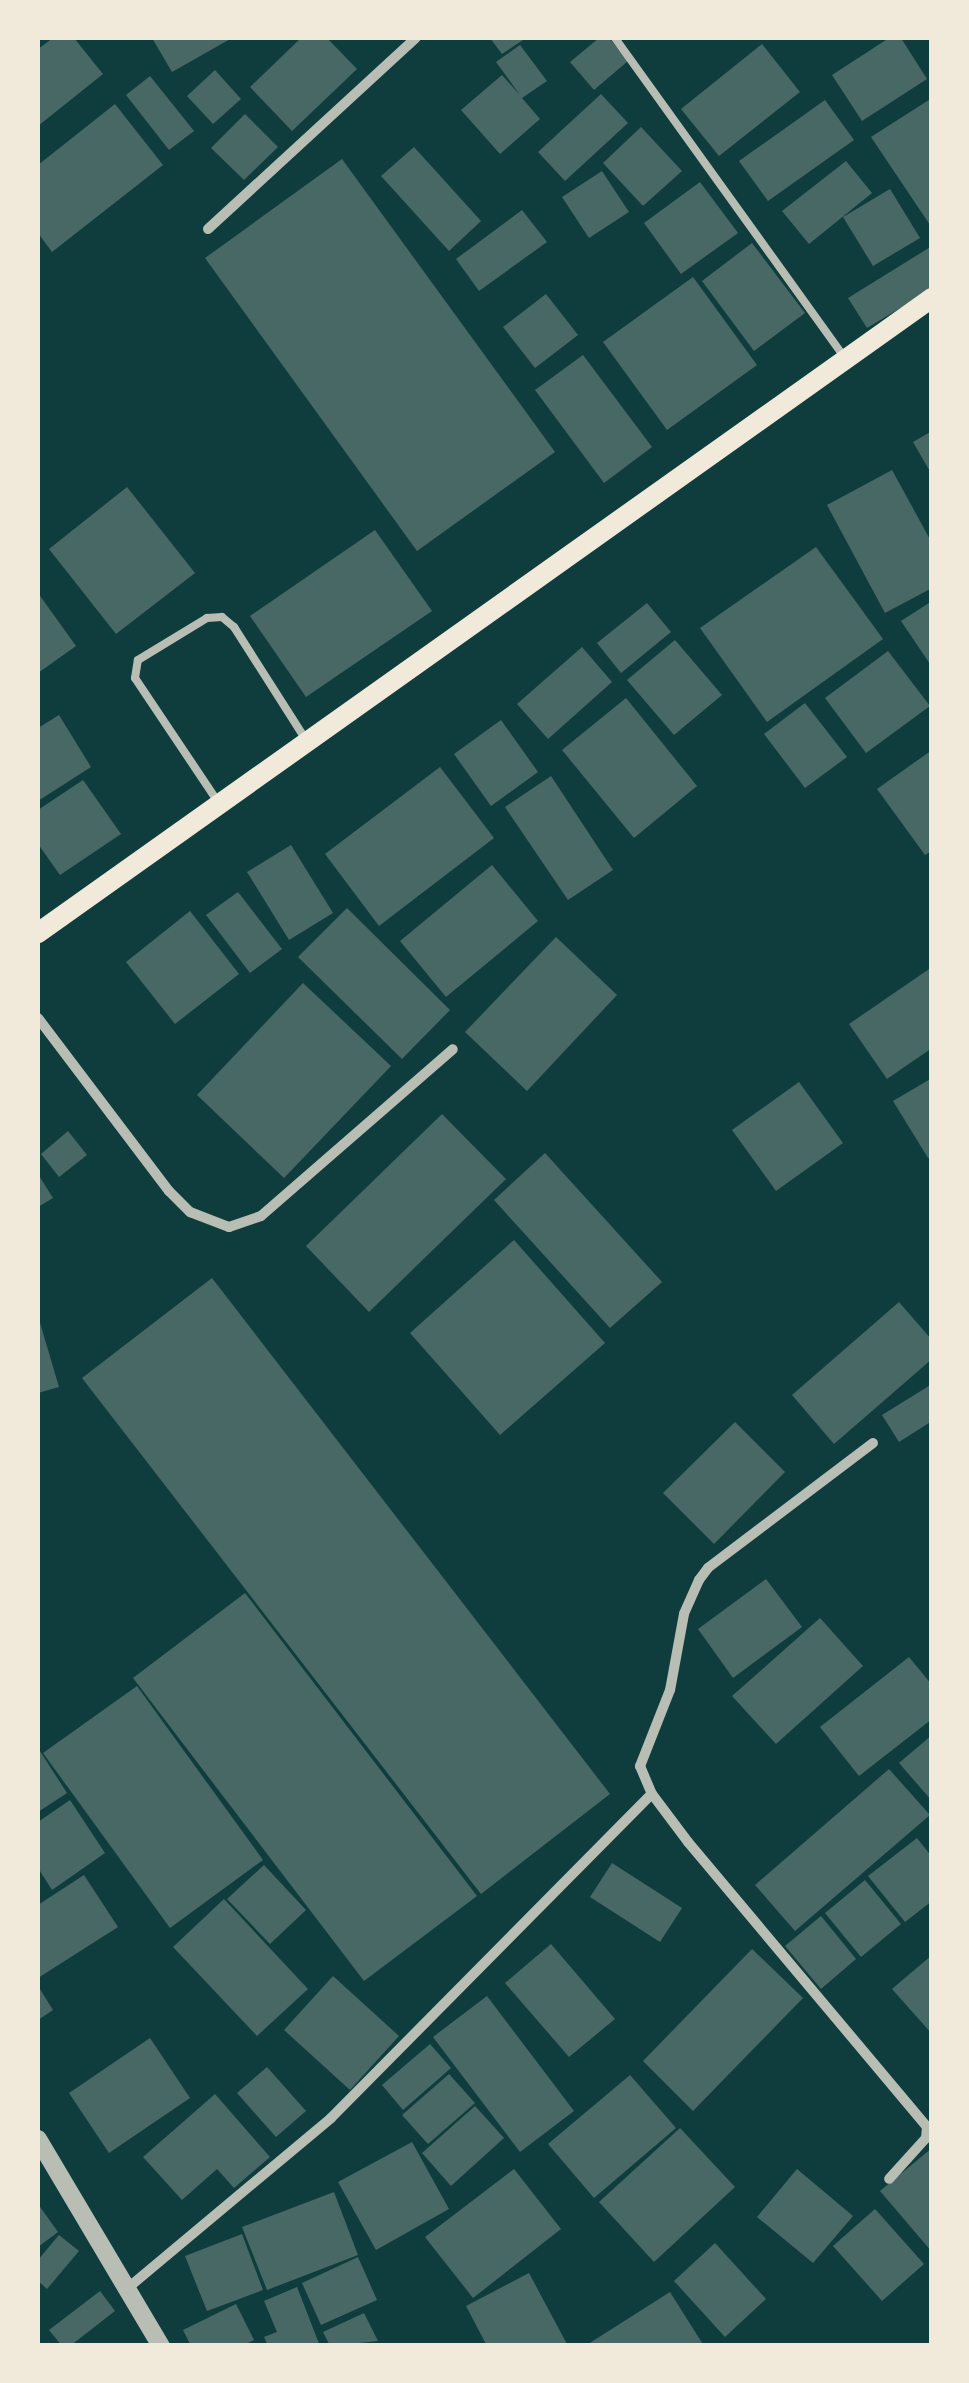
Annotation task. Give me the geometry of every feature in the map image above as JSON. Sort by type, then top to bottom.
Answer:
[{"type":"main road","points":[[38,934],[218,802],[932,298]]},
{"type":"street","points":[[208,229],[416,38]]},
{"type":"street","points":[[38,1018],[190,1212],[230,1226],[261,1216],[453,1049]]},
{"type":"street","points":[[873,1443],[708,1568],[699,1580],[684,1614],[670,1690],[640,1766],[652,1794],[688,1842],[927,2127],[926,2138],[889,2178]]},
{"type":"street","points":[[129,2287],[331,2118],[652,1794]]},
{"type":"street","points":[[38,2139],[161,2346]]},
{"type":"lane","points":[[615,38],[845,358]]},
{"type":"lane","points":[[218,802],[136,678],[138,660],[207,618],[222,617],[234,627],[306,740]]},
{"type":"building","points":[[53,38],[74,38],[103,74],[38,126],[38,49]]},
{"type":"building","points":[[152,38],[232,38],[172,72]]},
{"type":"building","points":[[301,38],[327,38],[357,69],[292,131],[250,87]]},
{"type":"building","points":[[490,38],[526,38],[502,54]]},
{"type":"building","points":[[599,38],[609,38],[628,61],[594,90],[570,62]]},
{"type":"building","points":[[889,38],[901,38],[927,79],[862,121],[832,75]]},
{"type":"building","points":[[762,44],[800,92],[719,156],[681,109]]},
{"type":"building","points":[[520,45],[547,81],[522,98],[540,119],[500,154],[461,110],[502,75],[520,95],[496,62]]},
{"type":"building","points":[[215,70],[241,99],[213,124],[187,96]]},
{"type":"building","points":[[150,76],[194,131],[169,150],[126,95]]},
{"type":"building","points":[[601,94],[628,123],[565,181],[538,152]]},
{"type":"building","points":[[932,98],[932,228],[871,137]]},
{"type":"building","points":[[825,100],[854,140],[768,201],[739,161]]},
{"type":"building","points":[[115,104],[163,165],[52,252],[38,233],[38,165]]},
{"type":"building","points":[[245,114],[278,147],[244,180],[211,148]]},
{"type":"building","points":[[641,127],[682,171],[643,206],[603,163]]},
{"type":"building","points":[[414,147],[481,221],[449,251],[381,176]]},
{"type":"building","points":[[342,159],[555,452],[417,551],[205,258]]},
{"type":"building","points":[[846,161],[872,193],[809,244],[782,211]]},
{"type":"building","points":[[602,171],[629,212],[589,238],[562,197]]},
{"type":"building","points":[[700,182],[738,233],[681,274],[644,223]]},
{"type":"building","points":[[890,189],[920,238],[873,266],[843,217]]},
{"type":"building","points":[[522,210],[547,242],[479,291],[456,259]]},
{"type":"building","points":[[752,243],[805,313],[754,351],[702,281]]},
{"type":"building","points":[[932,246],[932,289],[867,328],[848,298]]},
{"type":"building","points":[[693,277],[757,365],[667,430],[603,342]]},
{"type":"building","points":[[546,294],[578,335],[535,368],[503,327]]},
{"type":"building","points":[[583,355],[652,447],[604,483],[535,390]]},
{"type":"building","points":[[932,431],[932,475],[913,442]]},
{"type":"building","points":[[892,470],[932,543],[932,588],[885,613],[827,505]]},
{"type":"building","points":[[127,487],[195,573],[116,634],[49,549]]},
{"type":"building","points":[[375,530],[432,611],[306,697],[250,616]]},
{"type":"building","points":[[816,547],[883,639],[767,722],[700,628]]},
{"type":"building","points":[[38,593],[76,646],[38,673]]},
{"type":"building","points":[[932,601],[932,667],[901,621]]},
{"type":"building","points":[[647,603],[671,632],[621,673],[597,643]]},
{"type":"building","points":[[675,640],[722,695],[674,735],[627,680]]},
{"type":"building","points":[[582,647],[612,682],[548,739],[517,704]]},
{"type":"building","points":[[888,651],[930,706],[866,753],[825,698]]},
{"type":"building","points":[[626,698],[697,786],[634,838],[562,750]]},
{"type":"building","points":[[805,703],[847,757],[805,788],[764,734]]},
{"type":"building","points":[[59,715],[91,767],[38,801],[38,728]]},
{"type":"building","points":[[501,720],[538,772],[491,806],[454,754]]},
{"type":"building","points":[[932,750],[932,851],[925,855],[877,789]]},
{"type":"building","points":[[440,767],[494,838],[379,926],[325,854]]},
{"type":"building","points":[[551,776],[613,870],[568,900],[505,807]]},
{"type":"building","points":[[83,780],[121,834],[60,875],[38,844],[38,810]]},
{"type":"building","points":[[291,845],[333,913],[289,940],[247,872]]},
{"type":"building","points":[[492,865],[538,921],[446,997],[400,941]]},
{"type":"building","points":[[238,892],[282,949],[250,973],[206,915]]},
{"type":"building","points":[[347,908],[450,1010],[402,1059],[298,957]]},
{"type":"building","points":[[190,911],[239,974],[175,1024],[126,962]]},
{"type":"building","points":[[556,937],[617,995],[527,1091],[465,1032]]},
{"type":"building","points":[[932,967],[932,1048],[887,1079],[849,1024]]},
{"type":"building","points":[[303,983],[391,1066],[284,1178],[197,1095]]},
{"type":"building","points":[[932,1078],[932,1156],[928,1158],[893,1101]]},
{"type":"building","points":[[799,1082],[843,1143],[776,1191],[732,1130]]},
{"type":"building","points":[[442,1114],[506,1179],[369,1312],[306,1246]]},
{"type":"building","points":[[68,1131],[87,1155],[59,1177],[41,1154]]},
{"type":"building","points":[[545,1153],[662,1282],[610,1328],[494,1200]]},
{"type":"building","points":[[38,1174],[53,1198],[38,1207]]},
{"type":"building","points":[[514,1240],[605,1343],[500,1435],[410,1333]]},
{"type":"building","points":[[212,1278],[610,1794],[481,1894],[82,1378]]},
{"type":"building","points":[[899,1302],[932,1340],[932,1359],[834,1444],[792,1395]]},
{"type":"building","points":[[38,1316],[59,1387],[38,1393]]},
{"type":"building","points":[[932,1384],[932,1421],[899,1442],[882,1415]]},
{"type":"building","points":[[735,1422],[785,1472],[714,1544],[663,1493]]},
{"type":"building","points":[[766,1579],[802,1627],[733,1678],[698,1629]]},
{"type":"building","points":[[245,1593],[477,1896],[364,1981],[133,1678]]},
{"type":"building","points":[[820,1618],[863,1666],[776,1744],[732,1696]]},
{"type":"building","points":[[909,1657],[932,1685],[932,1719],[859,1776],[820,1727]]},
{"type":"building","points":[[137,1686],[263,1860],[170,1928],[43,1753]]},
{"type":"building","points":[[932,1735],[932,1801],[899,1763]]},
{"type":"building","points":[[38,1748],[67,1793],[38,1812]]},
{"type":"building","points":[[889,1769],[930,1815],[795,1931],[755,1885]]},
{"type":"building","points":[[70,1800],[105,1853],[52,1890],[38,1868],[38,1822]]},
{"type":"building","points":[[917,1838],[932,1857],[932,1901],[905,1922],[868,1876]]},
{"type":"building","points":[[612,1863],[682,1908],[660,1942],[590,1897]]},
{"type":"building","points":[[264,1865],[306,1910],[270,1944],[227,1899]]},
{"type":"building","points":[[84,1875],[118,1927],[38,1978],[38,1905]]},
{"type":"building","points":[[865,1880],[901,1924],[861,1957],[825,1913]]},
{"type":"building","points":[[224,1899],[308,1989],[257,2036],[173,1947]]},
{"type":"building","points":[[821,1916],[856,1959],[821,1989],[785,1946]]},
{"type":"building","points":[[551,1944],[615,2019],[569,2057],[505,1983]]},
{"type":"building","points":[[752,1949],[803,1998],[693,2111],[643,2061]]},
{"type":"building","points":[[932,1955],[932,2034],[892,1989]]},
{"type":"building","points":[[333,1976],[399,2036],[350,2090],[284,2030]]},
{"type":"building","points":[[38,1986],[53,2010],[38,2020]]},
{"type":"building","points":[[487,1996],[574,2111],[520,2152],[433,2037]]},
{"type":"building","points":[[150,2038],[190,2098],[109,2153],[69,2093]]},
{"type":"building","points":[[430,2044],[451,2068],[403,2110],[382,2085]]},
{"type":"building","points":[[267,2067],[306,2111],[276,2137],[237,2093]]},
{"type":"building","points":[[449,2074],[475,2103],[428,2144],[402,2115]]},
{"type":"building","points":[[630,2075],[676,2128],[594,2198],[548,2144]]},
{"type":"building","points":[[215,2094],[270,2157],[234,2188],[217,2169],[182,2200],[143,2157]]},
{"type":"building","points":[[475,2106],[504,2138],[451,2186],[422,2153]]},
{"type":"building","points":[[680,2128],[735,2187],[654,2262],[599,2202]]},
{"type":"building","points":[[412,2142],[449,2209],[376,2250],[338,2182]]},
{"type":"building","points":[[932,2148],[932,2252],[880,2191]]},
{"type":"building","points":[[514,2169],[561,2229],[473,2298],[425,2237]]},
{"type":"building","points":[[797,2169],[853,2216],[813,2263],[757,2217]]},
{"type":"building","points":[[334,2192],[358,2255],[267,2290],[242,2227]]},
{"type":"building","points":[[38,2204],[58,2232],[38,2247]]},
{"type":"building","points":[[875,2209],[924,2264],[882,2301],[833,2246]]},
{"type":"building","points":[[242,2234],[263,2290],[207,2311],[185,2256]]},
{"type":"building","points":[[59,2235],[79,2251],[47,2289],[38,2281],[38,2260]]},
{"type":"building","points":[[715,2243],[766,2299],[725,2337],[674,2281]]},
{"type":"building","points":[[358,2257],[377,2300],[321,2325],[302,2283]]},
{"type":"building","points":[[529,2273],[568,2346],[487,2346],[466,2306]]},
{"type":"building","points":[[297,2287],[320,2346],[268,2346],[264,2337],[277,2332],[264,2301]]},
{"type":"building","points":[[100,2291],[115,2311],[70,2346],[62,2346],[49,2330]]},
{"type":"building","points":[[670,2292],[704,2346],[585,2346]]},
{"type":"building","points":[[236,2304],[254,2340],[242,2346],[191,2346],[183,2330]]},
{"type":"building","points":[[364,2313],[378,2341],[330,2346],[323,2332]]}]
